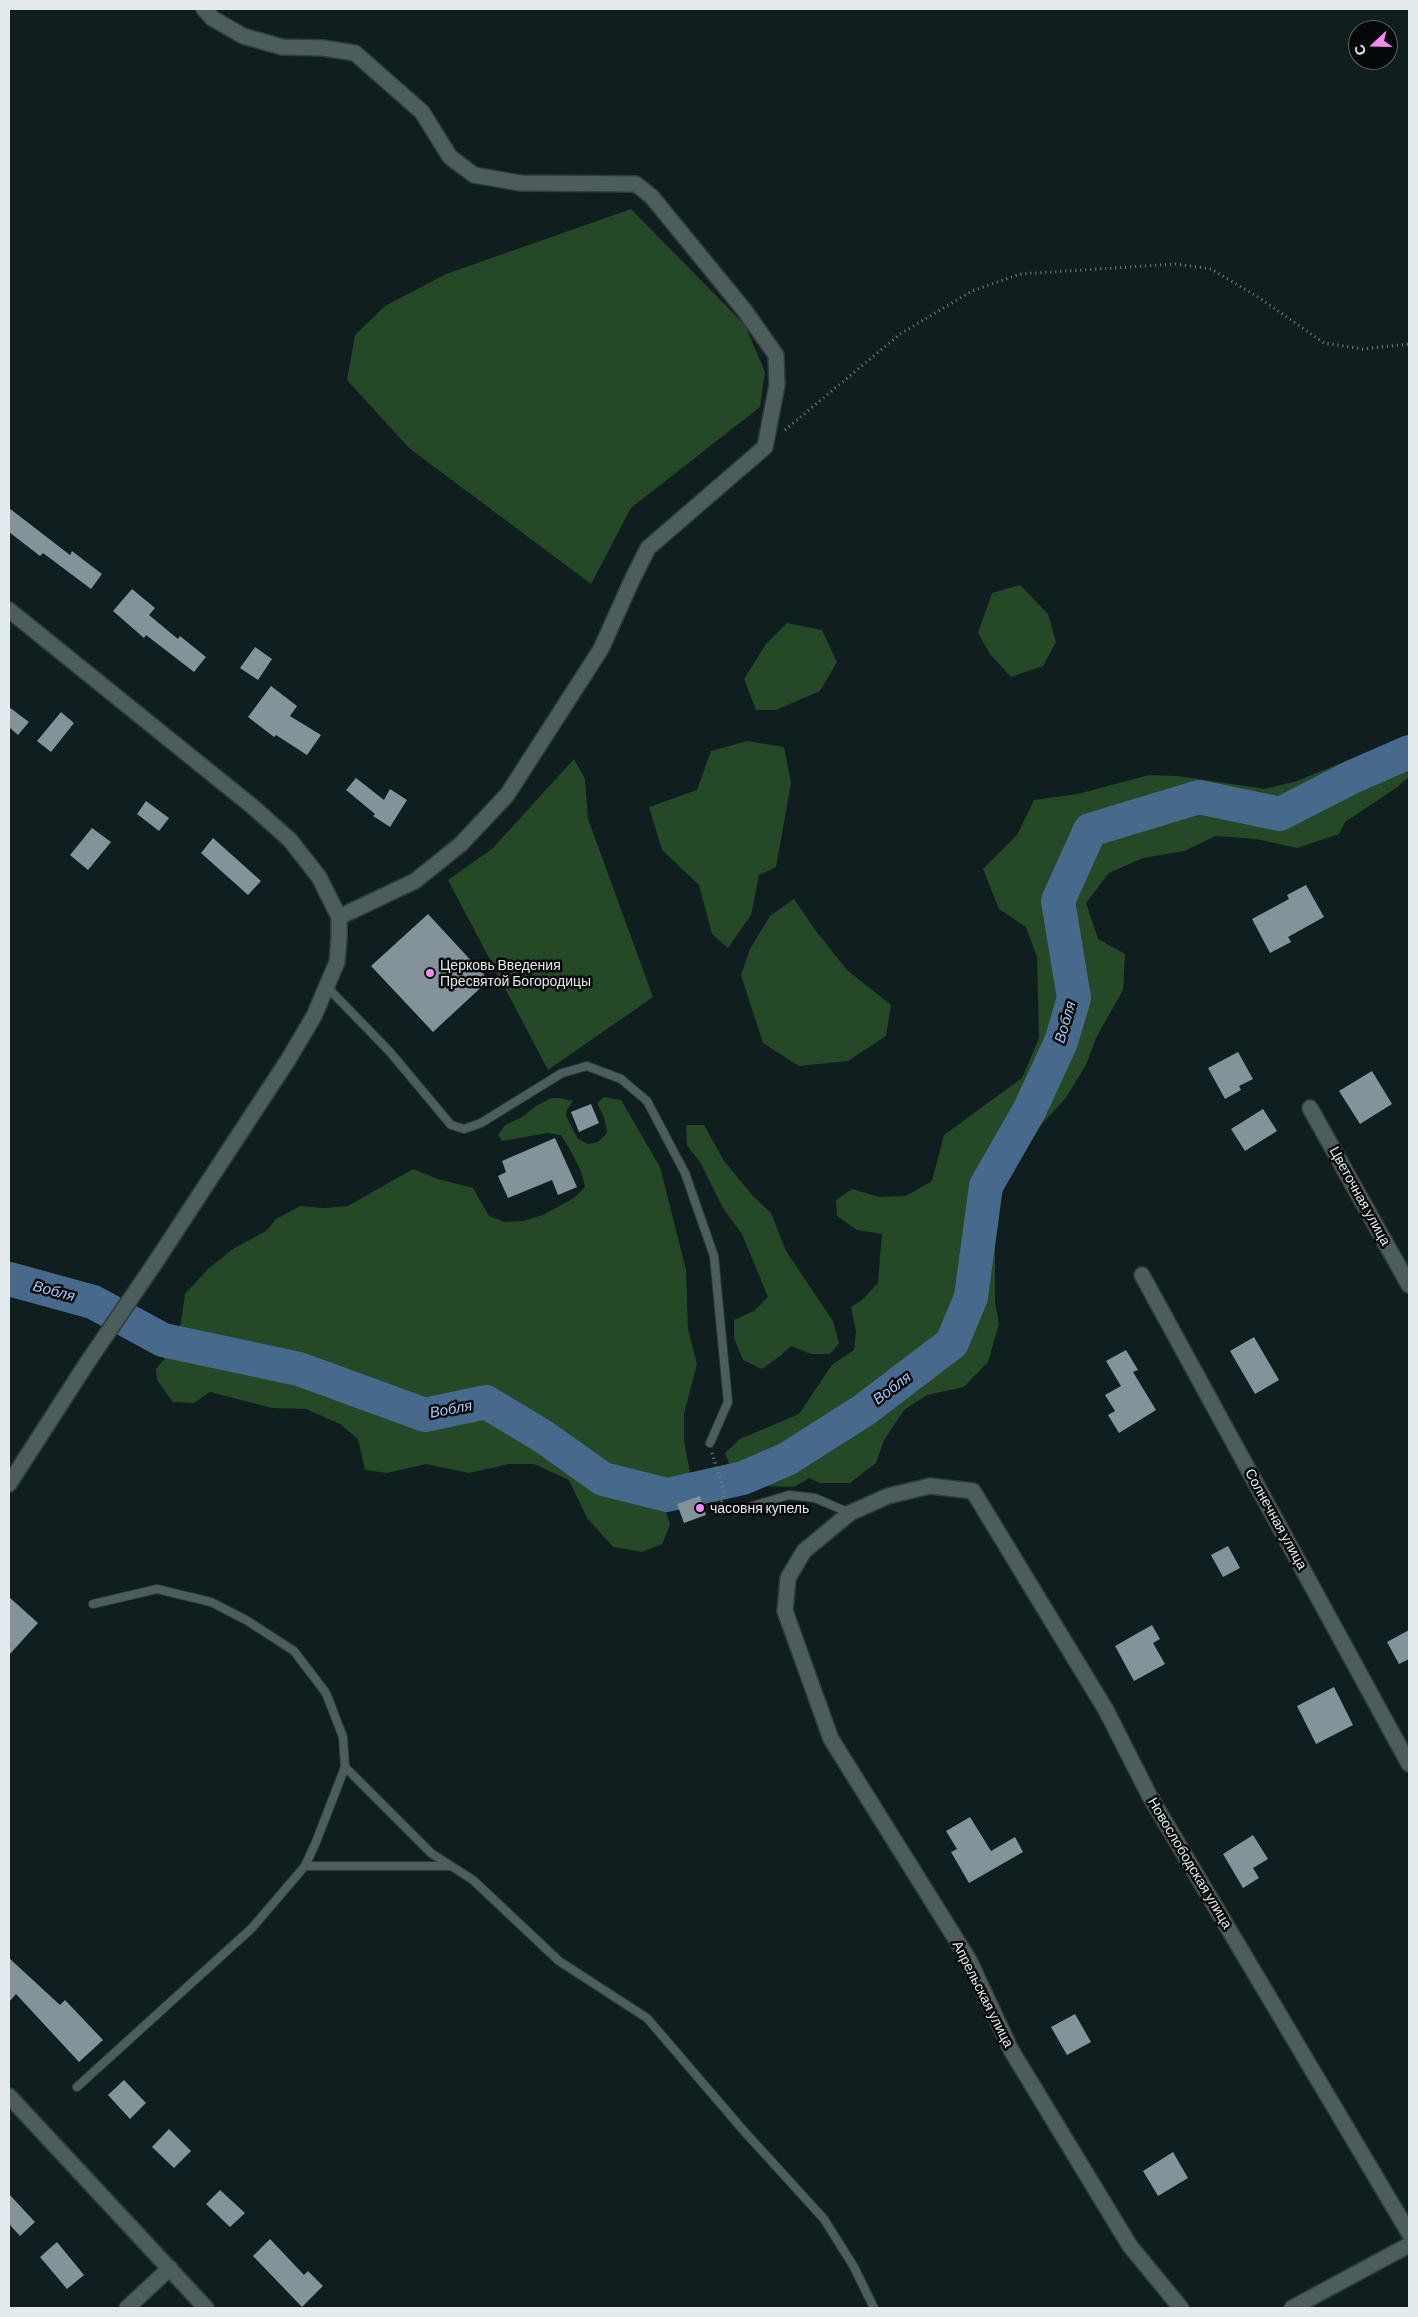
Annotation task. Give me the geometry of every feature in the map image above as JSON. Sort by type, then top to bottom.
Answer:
[{"type":"street","points":[[204,9],[212,18],[243,36],[282,47],[323,48],[355,53],[422,112],[450,157],[474,175],[520,183],[636,184],[652,197],[665,212],[745,311],[776,354],[777,385],[765,447],[648,548],[601,649],[507,796],[460,844],[415,881],[339,917]]},
{"type":"street","points":[[9,610],[253,807],[290,840],[319,878],[339,917],[337,962],[314,1016],[288,1060],[155,1263],[86,1363],[9,1484]]},
{"type":"street","name":"Цветочная улица","points":[[1310,1108],[1409,1285]]},
{"type":"street","name":"Солнечная улица","points":[[1142,1275],[1409,1764]]},
{"type":"street","name":"Новослободская улица","points":[[850,1514],[888,1496],[930,1486],[973,1491],[1106,1710],[1148,1795],[1409,2233]]},
{"type":"street","name":"Апрельская улица","points":[[850,1514],[804,1551],[788,1578],[785,1611],[831,1739],[969,1960],[1011,2050],[1130,2246],[1181,2308]]},
{"type":"street","points":[[9,2096],[206,2308]]},
{"type":"street","points":[[1292,2308],[1409,2245]]},
{"type":"street","points":[[127,2308],[170,2268]]},
{"type":"lane","points":[[327,987],[390,1052],[451,1125],[464,1129],[481,1123],[562,1073],[587,1066],[622,1079],[647,1101],[685,1173],[714,1256],[728,1402],[710,1443]]},
{"type":"lane","points":[[736,1511],[789,1495],[815,1498],[850,1514]]},
{"type":"lane","points":[[77,2087],[252,1928],[305,1866],[344,1767],[343,1737],[326,1694],[294,1651],[246,1620],[210,1602],[157,1589],[93,1604]]},
{"type":"lane","points":[[344,1767],[431,1853],[473,1880],[559,1961],[647,2018],[743,2130],[824,2219],[854,2267],[874,2308]]},
{"type":"lane","points":[[305,1866],[452,1866]]},
{"type":"path","points":[[765,447],[900,334],[972,290],[1020,274],[1176,264],[1211,269],[1258,297],[1324,343],[1363,349],[1409,344]]},
{"type":"path","points":[[714,1463],[724,1492],[723,1500],[714,1506]]},
{"type":"green space","points":[[631,209],[745,325],[765,372],[760,407],[631,508],[591,584],[409,448],[347,380],[355,335],[385,306],[446,274]]},
{"type":"green space","points":[[1020,585],[1048,614],[1056,642],[1043,666],[1011,677],[990,654],[978,633],[992,593]]},
{"type":"green space","points":[[787,623],[822,630],[837,662],[820,691],[776,710],[756,710],[744,679],[766,644]]},
{"type":"green space","points":[[1409,735],[1409,777],[1396,788],[1345,822],[1339,834],[1297,848],[1256,839],[1216,836],[1184,851],[1143,858],[1109,873],[1086,903],[1098,939],[1125,954],[1123,990],[1096,1038],[1086,1065],[1065,1099],[1027,1140],[1010,1173],[995,1211],[995,1302],[999,1324],[988,1362],[964,1387],[927,1395],[904,1410],[884,1440],[876,1463],[850,1483],[820,1483],[809,1478],[794,1487],[763,1486],[745,1491],[738,1488],[725,1453],[740,1439],[799,1414],[832,1365],[854,1350],[856,1331],[851,1307],[862,1300],[878,1283],[882,1234],[857,1230],[837,1216],[836,1200],[852,1189],[879,1197],[906,1196],[932,1181],[944,1135],[1022,1078],[1039,1038],[1037,957],[1026,927],[999,909],[983,869],[1017,835],[1034,800],[1078,794],[1149,775],[1178,776],[1265,789],[1297,781]]},
{"type":"green space","points":[[747,741],[784,747],[791,783],[776,867],[759,875],[751,915],[728,948],[712,934],[699,885],[662,850],[649,807],[697,790],[711,751]]},
{"type":"green space","points":[[574,759],[585,779],[588,819],[653,997],[548,1070],[448,880],[492,849]]},
{"type":"green space","points":[[794,899],[816,931],[847,970],[891,1005],[886,1036],[848,1061],[799,1066],[763,1043],[741,975],[750,949],[770,916]]},
{"type":"green space","points":[[604,1097],[621,1100],[660,1167],[686,1270],[688,1329],[697,1364],[684,1414],[684,1440],[690,1473],[675,1485],[664,1505],[670,1525],[662,1544],[642,1552],[613,1547],[587,1518],[569,1480],[534,1464],[509,1464],[469,1473],[426,1464],[387,1473],[365,1470],[358,1439],[340,1424],[306,1409],[272,1408],[210,1392],[194,1403],[173,1402],[157,1380],[156,1369],[165,1358],[181,1323],[185,1294],[208,1269],[233,1249],[266,1231],[276,1219],[300,1206],[324,1208],[348,1206],[413,1169],[438,1179],[473,1188],[489,1216],[505,1222],[523,1221],[543,1215],[574,1198],[585,1187],[581,1171],[569,1148],[561,1135],[547,1133],[502,1141],[498,1135],[505,1125],[522,1117],[536,1106],[551,1098],[559,1098],[573,1101],[567,1109],[566,1116],[578,1139],[588,1144],[598,1142],[607,1133],[604,1117],[597,1103]]},
{"type":"green space","points":[[686,1125],[704,1125],[724,1161],[753,1196],[771,1213],[786,1251],[833,1321],[839,1343],[830,1354],[811,1354],[791,1346],[762,1369],[743,1360],[734,1338],[734,1320],[754,1311],[768,1297],[742,1234],[723,1208],[701,1164],[687,1145]]},
{"type":"building","points":[[9,508],[70,555],[72,551],[102,574],[91,589],[43,553],[40,556],[9,532]]},
{"type":"building","points":[[132,589],[155,608],[149,615],[178,639],[180,636],[206,657],[194,672],[146,635],[144,638],[113,611]]},
{"type":"building","points":[[255,647],[272,659],[258,680],[240,668]]},
{"type":"building","points":[[271,686],[297,706],[290,716],[321,735],[307,755],[276,735],[274,737],[248,717]]},
{"type":"building","points":[[9,707],[29,722],[18,735],[9,727]]},
{"type":"building","points":[[61,712],[74,723],[51,752],[37,741]]},
{"type":"building","points":[[356,778],[384,800],[390,789],[407,800],[390,827],[373,816],[375,814],[346,790]]},
{"type":"building","points":[[146,801],[169,818],[159,831],[137,814]]},
{"type":"building","points":[[92,828],[111,842],[88,870],[70,855]]},
{"type":"building","points":[[213,838],[261,881],[248,895],[201,853]]},
{"type":"building","points":[[1306,885],[1324,917],[1288,937],[1291,942],[1270,953],[1252,919],[1289,899],[1287,895]]},
{"type":"building","name":"Церковь Введения Пресвятой Богородицы","points":[[428,914],[489,980],[433,1032],[371,966]]},
{"type":"building","points":[[1238,1052],[1253,1079],[1239,1086],[1241,1090],[1225,1099],[1208,1068]]},
{"type":"building","points":[[1372,1071],[1392,1104],[1360,1124],[1339,1091]]},
{"type":"building","points":[[591,1104],[599,1123],[579,1132],[571,1112]]},
{"type":"building","points":[[1263,1109],[1277,1131],[1245,1151],[1231,1129]]},
{"type":"building","points":[[555,1138],[577,1187],[558,1195],[552,1180],[508,1198],[498,1176],[506,1172],[502,1161]]},
{"type":"building","points":[[1254,1337],[1279,1380],[1255,1394],[1230,1351]]},
{"type":"building","points":[[1126,1350],[1138,1370],[1133,1372],[1156,1410],[1119,1433],[1108,1415],[1115,1411],[1105,1395],[1121,1386],[1106,1361]]},
{"type":"building","name":"часовня купель","points":[[700,1496],[706,1515],[684,1523],[677,1504]]},
{"type":"building","points":[[1228,1546],[1240,1568],[1223,1577],[1211,1555]]},
{"type":"building","points":[[9,1597],[38,1623],[9,1655]]},
{"type":"building","points":[[1152,1625],[1160,1639],[1153,1643],[1165,1664],[1134,1681],[1115,1646]]},
{"type":"building","points":[[1409,1630],[1409,1659],[1399,1664],[1387,1642]]},
{"type":"building","points":[[1334,1687],[1353,1725],[1316,1744],[1297,1706]]},
{"type":"building","points":[[970,1817],[991,1851],[1015,1837],[1023,1852],[969,1883],[951,1852],[957,1849],[946,1831]]},
{"type":"building","points":[[1253,1835],[1268,1859],[1253,1868],[1259,1878],[1243,1888],[1223,1854]]},
{"type":"building","points":[[9,1958],[60,2005],[65,2000],[103,2040],[79,2062],[16,1994],[9,2002]]},
{"type":"building","points":[[1075,2014],[1091,2042],[1067,2055],[1051,2027]]},
{"type":"building","points":[[124,2080],[146,2103],[130,2119],[108,2095]]},
{"type":"building","points":[[169,2129],[191,2151],[174,2168],[152,2147]]},
{"type":"building","points":[[1173,2152],[1188,2178],[1158,2196],[1143,2171]]},
{"type":"building","points":[[220,2190],[245,2213],[230,2227],[206,2204]]},
{"type":"building","points":[[9,2194],[35,2222],[20,2236],[9,2224]]},
{"type":"building","points":[[270,2239],[304,2275],[308,2271],[323,2286],[302,2307],[253,2256]]},
{"type":"building","points":[[57,2242],[84,2275],[67,2289],[40,2257]]},
{"type":"waterway","name":"Вобля","points":[[9,1279],[93,1302],[163,1340],[299,1369],[425,1415],[486,1402],[544,1437],[603,1479],[667,1495],[743,1478],[787,1459],[864,1410],[952,1343],[971,1297],[986,1186],[1029,1111],[1061,1042],[1074,998],[1058,901],[1090,830],[1199,797],[1280,814],[1352,777],[1409,752]]},
{"type":"place","name":"Церковь Введения Пресвятой Богородицы","points":[[430,973]]},
{"type":"place","name":"часовня купель","points":[[700,1508]]}]
